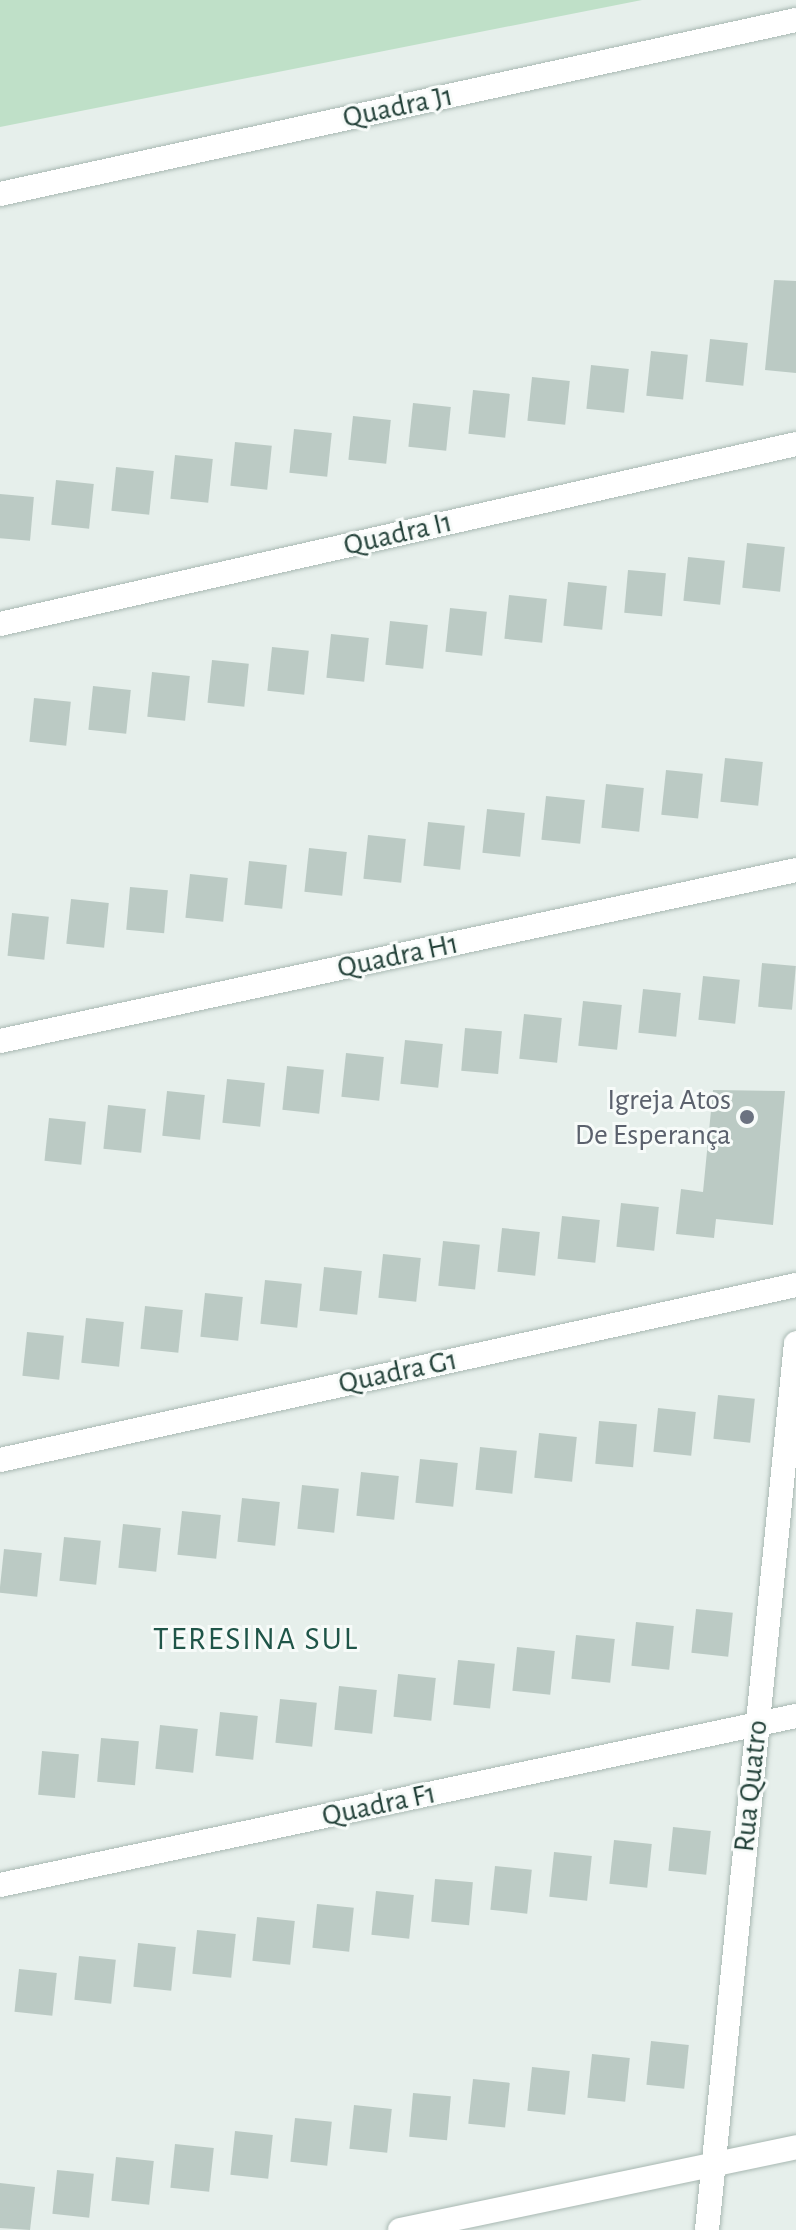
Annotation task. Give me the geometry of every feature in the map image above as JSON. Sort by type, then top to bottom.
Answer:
[{"type":"street","name":"Quadra J1","points":[[0,194],[796,20]]},
{"type":"street","name":"Quadra I1","points":[[0,624],[796,444]]},
{"type":"street","name":"Quadra H1","points":[[0,1041],[796,870]]},
{"type":"street","name":"Quadra G1","points":[[0,1460],[796,1285]]},
{"type":"street","name":"Rua Quatro","points":[[707,2230],[796,1343]]},
{"type":"street","name":"Quadra F1","points":[[0,1885],[796,1716]]},
{"type":"street","points":[[400,2230],[796,2147]]},
{"type":"green space","points":[[0,0],[642,0],[0,127]]},
{"type":"building","points":[[774,280],[796,281],[796,373],[765,370]]},
{"type":"building","points":[[710,339],[748,343],[743,386],[706,382]]},
{"type":"building","points":[[651,351],[688,355],[683,400],[646,396]]},
{"type":"building","points":[[591,365],[629,369],[624,413],[586,409]]},
{"type":"building","points":[[532,377],[570,381],[565,425],[527,421]]},
{"type":"building","points":[[473,390],[510,394],[505,438],[468,434]]},
{"type":"building","points":[[413,403],[451,407],[446,451],[408,447]]},
{"type":"building","points":[[353,416],[391,420],[386,464],[348,460]]},
{"type":"building","points":[[294,429],[332,433],[327,477],[289,473]]},
{"type":"building","points":[[235,442],[272,446],[267,490],[230,486]]},
{"type":"building","points":[[175,455],[213,459],[208,503],[170,499]]},
{"type":"building","points":[[116,467],[154,471],[149,515],[111,511]]},
{"type":"building","points":[[56,480],[94,484],[89,529],[51,525]]},
{"type":"building","points":[[0,494],[34,497],[30,541],[0,538]]},
{"type":"building","points":[[747,543],[785,547],[780,592],[742,588]]},
{"type":"building","points":[[688,557],[725,561],[720,605],[683,601]]},
{"type":"building","points":[[628,570],[666,573],[662,616],[624,613]]},
{"type":"building","points":[[568,582],[607,586],[602,630],[563,626]]},
{"type":"building","points":[[509,595],[547,599],[542,643],[504,639]]},
{"type":"building","points":[[450,608],[487,612],[482,656],[445,652]]},
{"type":"building","points":[[390,621],[428,625],[423,669],[385,665]]},
{"type":"building","points":[[331,634],[369,638],[364,682],[326,678]]},
{"type":"building","points":[[272,647],[309,651],[304,695],[267,691]]},
{"type":"building","points":[[212,660],[249,664],[244,707],[208,703]]},
{"type":"building","points":[[152,672],[190,676],[185,721],[147,717]]},
{"type":"building","points":[[93,686],[131,690],[126,734],[88,730]]},
{"type":"building","points":[[34,698],[71,702],[66,746],[29,742]]},
{"type":"building","points":[[725,758],[763,762],[758,806],[720,802]]},
{"type":"building","points":[[666,770],[703,774],[698,819],[661,815]]},
{"type":"building","points":[[606,784],[644,788],[639,832],[601,828]]},
{"type":"building","points":[[546,796],[585,800],[580,844],[541,840]]},
{"type":"building","points":[[487,809],[525,813],[520,857],[482,853]]},
{"type":"building","points":[[428,822],[465,826],[460,870],[423,866]]},
{"type":"building","points":[[368,835],[406,839],[401,883],[363,879]]},
{"type":"building","points":[[309,848],[347,852],[342,896],[304,892]]},
{"type":"building","points":[[249,861],[287,865],[282,909],[244,905]]},
{"type":"building","points":[[190,874],[228,878],[223,922],[185,918]]},
{"type":"building","points":[[130,887],[168,890],[164,933],[126,930]]},
{"type":"building","points":[[71,899],[109,903],[104,948],[66,944]]},
{"type":"building","points":[[12,913],[49,917],[44,960],[8,956]]},
{"type":"building","points":[[762,963],[796,966],[792,1010],[758,1007]]},
{"type":"building","points":[[703,976],[740,980],[735,1024],[698,1020]]},
{"type":"building","points":[[643,989],[681,993],[676,1037],[638,1033]]},
{"type":"building","points":[[583,1001],[622,1005],[617,1050],[578,1046]]},
{"type":"building","points":[[524,1014],[562,1018],[557,1063],[519,1059]]},
{"type":"building","points":[[465,1028],[502,1031],[498,1074],[461,1071]]},
{"type":"building","points":[[405,1040],[443,1044],[438,1088],[400,1084]]},
{"type":"building","points":[[346,1053],[384,1057],[379,1101],[341,1097]]},
{"type":"building","points":[[287,1066],[324,1070],[319,1114],[282,1110]]},
{"type":"building","points":[[227,1079],[265,1083],[260,1127],[222,1123]]},
{"type":"building","points":[[713,1090],[785,1091],[773,1225],[716,1219],[714,1238],[676,1234],[681,1189],[703,1192]]},
{"type":"building","points":[[167,1091],[205,1095],[200,1140],[162,1136]]},
{"type":"building","points":[[108,1105],[146,1109],[141,1153],[103,1149]]},
{"type":"building","points":[[49,1118],[86,1122],[81,1165],[45,1161]]},
{"type":"building","points":[[621,1203],[659,1207],[654,1251],[616,1247]]},
{"type":"building","points":[[562,1216],[600,1220],[595,1263],[558,1259]]},
{"type":"building","points":[[502,1228],[540,1232],[535,1276],[497,1272]]},
{"type":"building","points":[[443,1241],[480,1245],[475,1290],[438,1286]]},
{"type":"building","points":[[383,1254],[421,1258],[416,1302],[378,1298]]},
{"type":"building","points":[[324,1267],[362,1271],[357,1315],[319,1311]]},
{"type":"building","points":[[265,1280],[302,1284],[297,1328],[260,1324]]},
{"type":"building","points":[[205,1293],[243,1297],[238,1341],[200,1337]]},
{"type":"building","points":[[145,1306],[183,1310],[178,1353],[141,1349]]},
{"type":"building","points":[[86,1318],[124,1322],[119,1367],[81,1363]]},
{"type":"building","points":[[27,1332],[64,1336],[59,1380],[22,1376]]},
{"type":"building","points":[[718,1395],[755,1399],[750,1443],[713,1439]]},
{"type":"building","points":[[658,1408],[696,1412],[691,1456],[653,1452]]},
{"type":"building","points":[[599,1421],[637,1424],[633,1467],[595,1464]]},
{"type":"building","points":[[539,1433],[577,1437],[572,1482],[534,1478]]},
{"type":"building","points":[[480,1447],[517,1451],[512,1494],[476,1490]]},
{"type":"building","points":[[420,1459],[458,1463],[453,1507],[415,1503]]},
{"type":"building","points":[[361,1472],[399,1476],[394,1520],[356,1516]]},
{"type":"building","points":[[302,1485],[339,1489],[334,1533],[297,1529]]},
{"type":"building","points":[[242,1498],[280,1502],[275,1546],[237,1542]]},
{"type":"building","points":[[182,1511],[221,1515],[216,1559],[177,1555]]},
{"type":"building","points":[[123,1524],[161,1528],[156,1572],[118,1568]]},
{"type":"building","points":[[64,1537],[101,1541],[96,1585],[59,1581]]},
{"type":"building","points":[[4,1549],[42,1553],[37,1597],[0,1593]]},
{"type":"building","points":[[696,1609],[733,1613],[728,1657],[691,1653]]},
{"type":"building","points":[[636,1622],[674,1626],[669,1670],[631,1666]]},
{"type":"building","points":[[576,1635],[615,1639],[610,1683],[571,1679]]},
{"type":"building","points":[[517,1647],[555,1651],[550,1695],[512,1691]]},
{"type":"building","points":[[458,1660],[495,1664],[490,1709],[453,1705]]},
{"type":"building","points":[[398,1674],[436,1678],[431,1721],[394,1717]]},
{"type":"building","points":[[339,1686],[377,1690],[372,1734],[334,1730]]},
{"type":"building","points":[[280,1699],[317,1703],[312,1747],[275,1743]]},
{"type":"building","points":[[220,1712],[258,1716],[253,1760],[215,1756]]},
{"type":"building","points":[[160,1725],[198,1729],[193,1773],[155,1769]]},
{"type":"building","points":[[101,1738],[139,1741],[135,1785],[97,1782]]},
{"type":"building","points":[[42,1751],[79,1754],[75,1798],[38,1795]]},
{"type":"building","points":[[673,1827],[711,1831],[706,1875],[668,1871]]},
{"type":"building","points":[[614,1840],[652,1844],[647,1888],[609,1884]]},
{"type":"building","points":[[554,1852],[592,1856],[587,1901],[549,1897]]},
{"type":"building","points":[[495,1866],[532,1870],[527,1914],[490,1910]]},
{"type":"building","points":[[435,1879],[473,1882],[469,1925],[431,1922]]},
{"type":"building","points":[[376,1891],[414,1895],[409,1939],[371,1935]]},
{"type":"building","points":[[317,1904],[354,1908],[349,1952],[312,1948]]},
{"type":"building","points":[[257,1917],[295,1921],[290,1965],[252,1961]]},
{"type":"building","points":[[197,1930],[236,1934],[231,1978],[192,1974]]},
{"type":"building","points":[[138,1943],[176,1947],[171,1991],[133,1987]]},
{"type":"building","points":[[79,1956],[116,1960],[111,2004],[74,2000]]},
{"type":"building","points":[[19,1969],[57,1973],[52,2016],[15,2012]]},
{"type":"building","points":[[651,2041],[689,2045],[684,2089],[646,2085]]},
{"type":"building","points":[[592,2054],[630,2058],[625,2102],[587,2098]]},
{"type":"building","points":[[532,2067],[570,2071],[565,2115],[527,2111]]},
{"type":"building","points":[[473,2079],[510,2083],[505,2128],[468,2124]]},
{"type":"building","points":[[413,2093],[451,2096],[447,2140],[409,2137]]},
{"type":"building","points":[[354,2105],[392,2109],[387,2153],[349,2149]]},
{"type":"building","points":[[295,2118],[332,2122],[327,2166],[290,2162]]},
{"type":"building","points":[[235,2131],[273,2135],[268,2179],[230,2175]]},
{"type":"building","points":[[175,2144],[214,2148],[209,2192],[170,2188]]},
{"type":"building","points":[[116,2157],[154,2161],[149,2205],[111,2201]]},
{"type":"building","points":[[57,2170],[94,2174],[89,2218],[52,2214]]},
{"type":"building","points":[[0,2183],[35,2187],[30,2230],[0,2228]]},
{"type":"place","name":"Igreja Atos De Esperança","points":[[747,1117]]},
{"type":"district","name":"TERESINA SUL","points":[[256,1639]]}]
